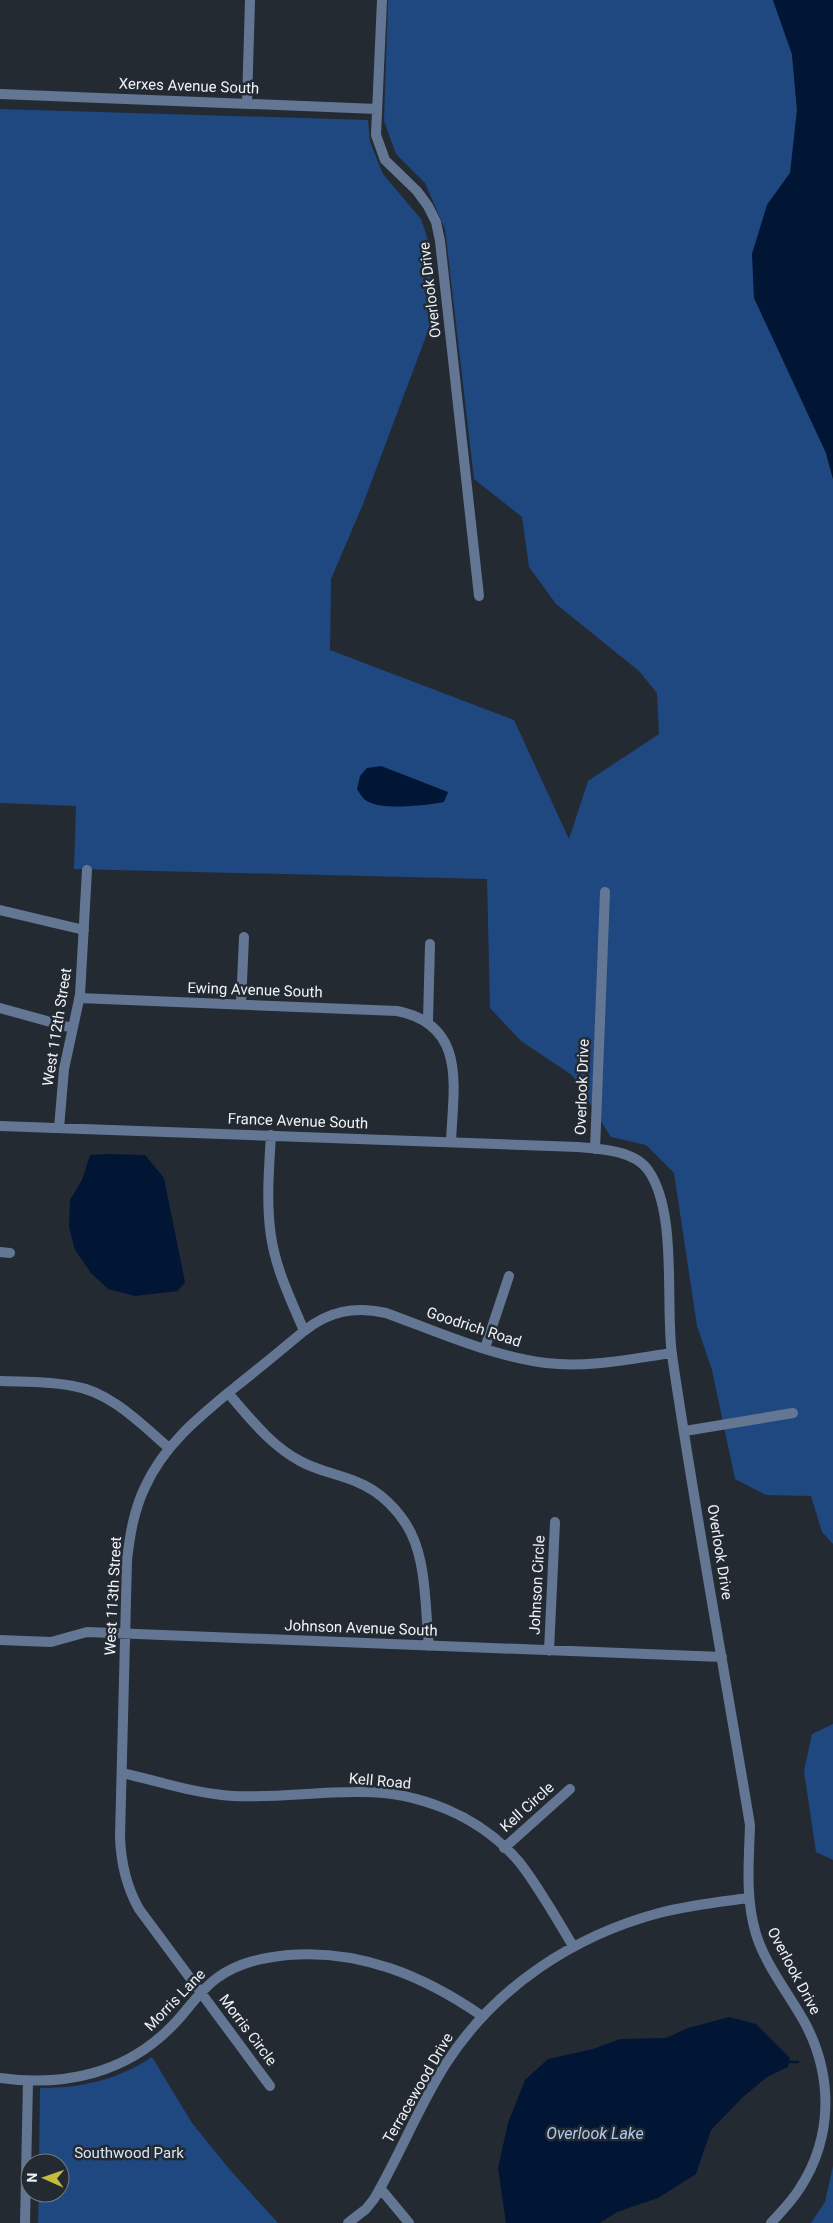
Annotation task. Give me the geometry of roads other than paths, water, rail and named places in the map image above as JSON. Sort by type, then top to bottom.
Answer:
[{"type":"street","points":[[247,103],[250,0]]},
{"type":"street","name":"Overlook Drive","points":[[382,0],[376,135],[385,160],[418,190],[436,222],[441,250],[479,596]]},
{"type":"street","name":"Xerxes Avenue South","points":[[0,94],[378,109]]},
{"type":"street","name":"West 112th Street","points":[[59,1128],[64,1069],[79,998],[87,870]]},
{"type":"street","name":"Overlook Drive","points":[[605,892],[595,1149],[635,1159],[648,1169],[664,1211],[672,1352],[750,1825],[749,1898],[757,1935],[772,1967],[815,2043],[826,2085],[825,2129],[819,2150],[800,2189],[771,2223]]},
{"type":"street","points":[[0,910],[84,930]]},
{"type":"street","points":[[241,1004],[244,937]]},
{"type":"street","points":[[430,944],[428,1022],[438,1031],[447,1044],[452,1058],[454,1074],[451,1142]]},
{"type":"street","name":"Ewing Avenue South","points":[[79,998],[398,1011],[413,1014],[428,1022]]},
{"type":"street","points":[[0,1008],[72,1028]]},
{"type":"street","name":"France Avenue South","points":[[0,1126],[595,1149]]},
{"type":"street","points":[[271,1135],[269,1183],[271,1237],[286,1290],[304,1331]]},
{"type":"street","points":[[485,1348],[509,1276]]},
{"type":"street","name":"Goodrich Road","points":[[304,1331],[318,1320],[334,1313],[368,1309],[386,1313],[521,1359],[574,1364],[600,1363],[672,1352]]},
{"type":"street","name":"West 113th Street","points":[[201,1992],[149,1924],[130,1893],[121,1856],[128,1560],[132,1526],[145,1486],[169,1448],[191,1425],[304,1331]]},
{"type":"street","points":[[0,1381],[57,1384],[75,1386],[92,1391],[122,1408],[169,1448]]},
{"type":"street","points":[[228,1394],[264,1435],[281,1449],[306,1464],[358,1482],[374,1491],[402,1517],[418,1551],[429,1646]]},
{"type":"street","points":[[685,1431],[793,1413]]},
{"type":"street","name":"Johnson Circle","points":[[549,1651],[555,1522]]},
{"type":"street","name":"Johnson Avenue South","points":[[0,1640],[51,1642],[87,1632],[722,1657]]},
{"type":"street","name":"Kell Road","points":[[122,1773],[230,1796],[356,1792],[408,1796],[457,1814],[480,1828],[519,1862],[573,1946]]},
{"type":"street","name":"Kell Circle","points":[[504,1848],[570,1789]]},
{"type":"street","name":"Terracewood Drive","points":[[348,2223],[366,2209],[380,2188],[446,2063],[482,2016],[508,1991],[532,1972],[573,1946],[625,1923],[695,1905],[749,1898]]},
{"type":"street","name":"Morris Lane","points":[[0,2078],[28,2081],[65,2080],[89,2075],[136,2056],[174,2024],[201,1992],[216,1978],[232,1968],[249,1961],[268,1957],[300,1954],[365,1960],[397,1969],[426,1982],[482,2016]]},
{"type":"street","name":"Morris Circle","points":[[201,1992],[270,2086]]},
{"type":"street","points":[[25,2223],[28,2081]]},
{"type":"street","points":[[380,2188],[409,2223]]},
{"type":"water","points":[[773,0],[833,0],[833,479],[826,453],[754,298],[752,254],[767,205],[790,173],[797,110],[792,54]]},
{"type":"water","points":[[381,766],[448,792],[444,802],[415,806],[391,806],[371,803],[364,799],[357,789],[360,776],[367,768]]},
{"type":"water","points":[[90,1155],[145,1155],[164,1178],[185,1282],[178,1291],[135,1296],[108,1289],[91,1273],[75,1250],[69,1227],[70,1200],[82,1180]]},
{"type":"water","name":"Overlook Lake","points":[[729,2017],[756,2024],[790,2058],[788,2067],[767,2077],[743,2097],[711,2130],[696,2174],[658,2198],[617,2212],[600,2223],[506,2223],[498,2168],[508,2123],[525,2080],[548,2059],[593,2049],[620,2039],[666,2038],[688,2028]]},
{"type":"waterway","points":[[790,2062],[798,2062]]},
{"type":"park label","name":"Southwood Park","points":[[129,2153]]}]
